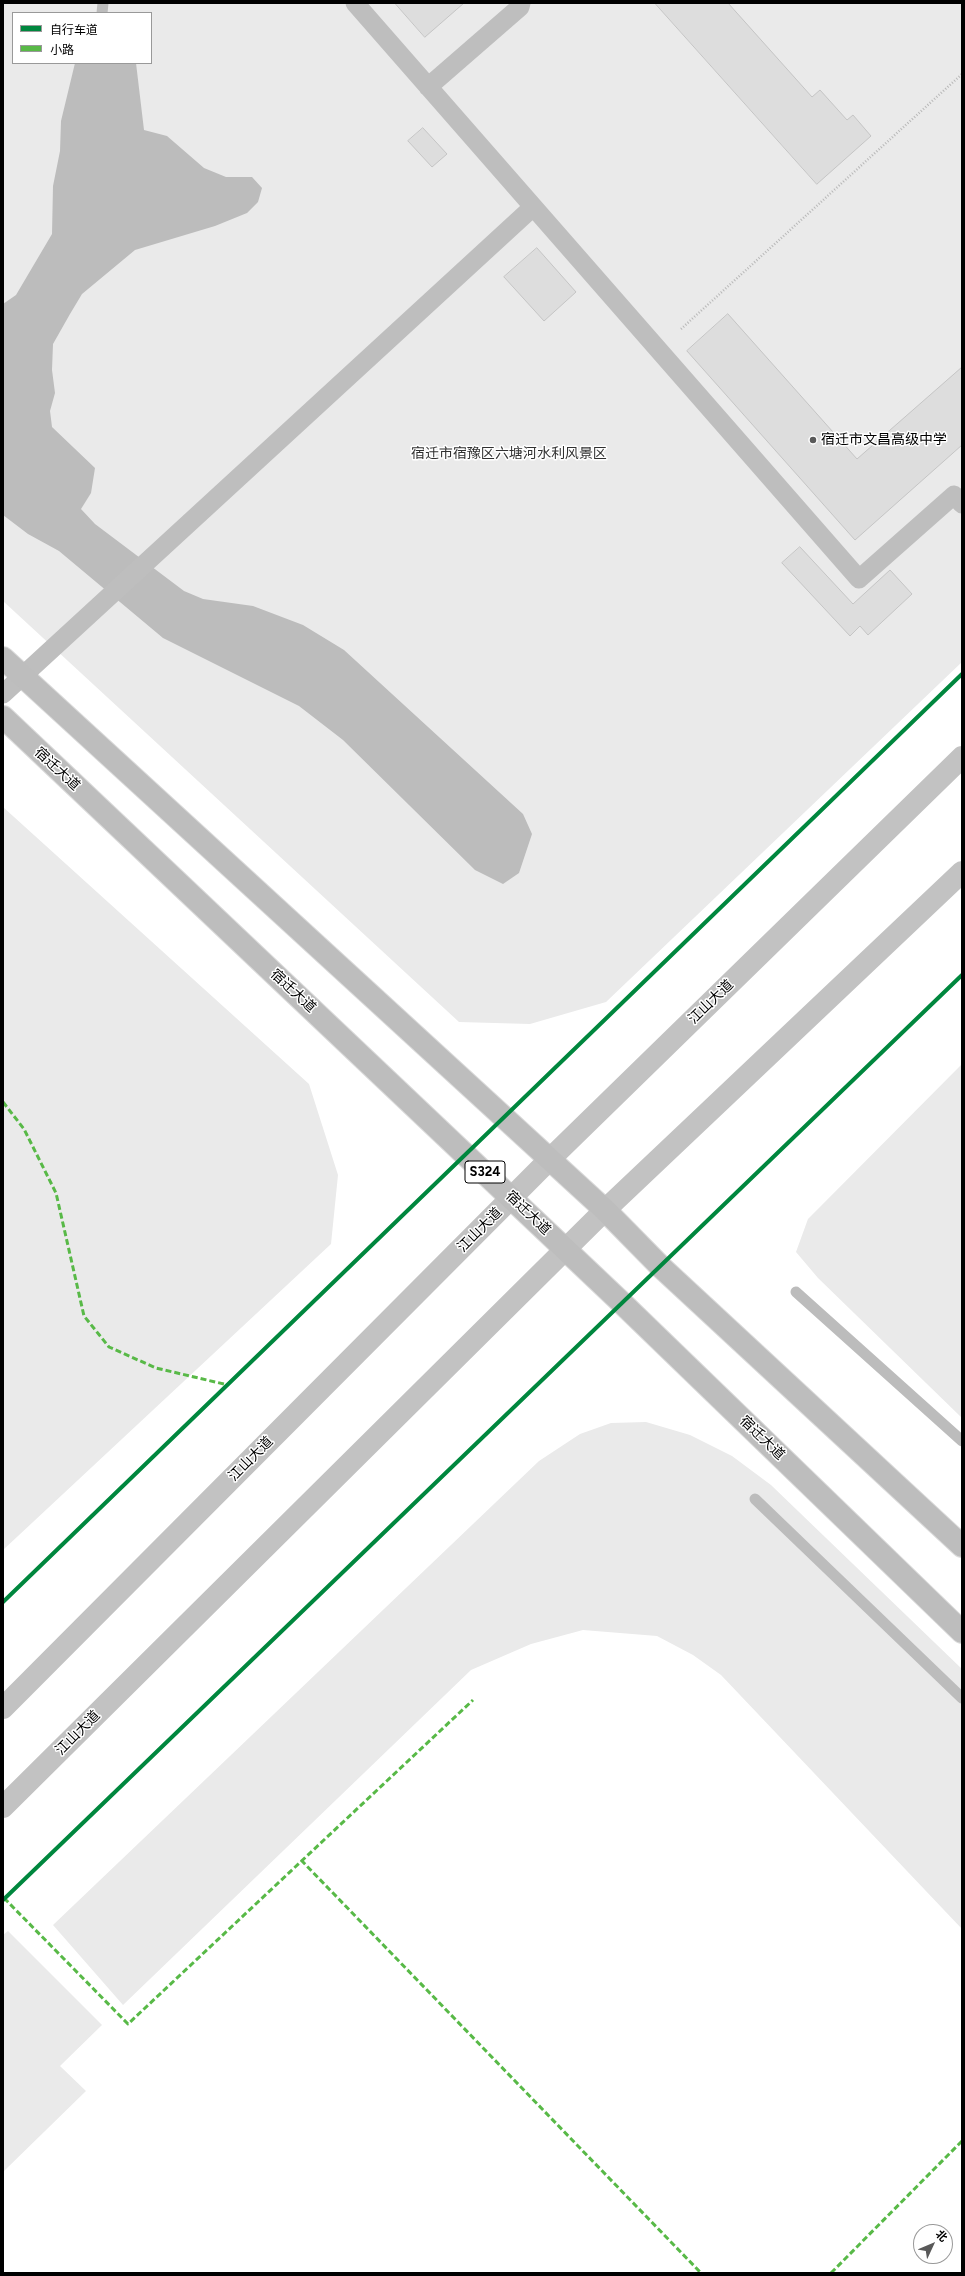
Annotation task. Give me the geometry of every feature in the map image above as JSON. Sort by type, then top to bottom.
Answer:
[{"type":"main road","points":[[3,658],[605,1210],[661,1267],[962,1546]]},
{"type":"main road","name":"宿迁大道","points":[[3,717],[512,1198],[962,1632]]},
{"type":"main road","name":"江山大道","points":[[3,1708],[549,1160],[962,757]]},
{"type":"main road","name":"江山大道","points":[[3,1807],[605,1210],[962,872]]},
{"type":"lane","points":[[354,3],[859,579],[954,495],[962,504]]},
{"type":"lane","points":[[428,87],[520,7],[521,3]]},
{"type":"lane","points":[[3,694],[532,207]]},
{"type":"path","points":[[658,350],[962,74]]},
{"type":"green space","name":"宿迁市宿豫区六塘河水利风景区","points":[[3,3],[962,3],[962,662],[606,1002],[530,1024],[459,1022],[3,601]]},
{"type":"green space","points":[[3,807],[309,1084],[338,1175],[331,1244],[3,1550]]},
{"type":"green space","points":[[962,1064],[962,1418],[818,1278],[796,1252],[808,1219]]},
{"type":"green space","points":[[646,1422],[690,1435],[732,1456],[771,1485],[962,1669],[962,1929],[721,1675],[693,1655],[657,1636],[583,1630],[531,1644],[471,1670],[123,2005],[53,1925],[539,1461],[580,1434],[611,1423]]},
{"type":"green space","points":[[8,1931],[102,2025],[60,2066],[86,2091],[3,2172],[3,1935]]},
{"type":"shaded area","points":[[75,64],[136,64],[144,130],[167,136],[204,168],[226,177],[252,177],[262,188],[258,202],[247,213],[215,226],[135,250],[82,294],[53,344],[52,370],[55,393],[50,411],[52,427],[95,468],[91,493],[81,509],[95,524],[184,591],[203,599],[253,606],[303,625],[344,650],[523,814],[532,834],[519,873],[503,884],[475,870],[343,740],[299,706],[163,638],[59,551],[28,534],[3,515],[3,304],[16,295],[52,234],[53,186],[60,151],[61,121]]},
{"type":"building","points":[[395,3],[464,3],[425,37]]},
{"type":"building","points":[[655,3],[728,3],[812,97],[820,90],[847,120],[853,115],[871,136],[817,184]]},
{"type":"building","points":[[423,128],[447,154],[432,167],[408,141]]},
{"type":"building","points":[[537,248],[576,292],[544,321],[504,277]]},
{"type":"building","points":[[728,314],[857,459],[962,367],[962,445],[855,540],[687,351]]},
{"type":"building","points":[[800,547],[853,604],[890,570],[912,594],[868,635],[860,626],[850,636],[782,563]]},
{"type":"waterway","points":[[102,12],[103,3]]},
{"type":"waterway","points":[[796,1292],[962,1441]]},
{"type":"waterway","points":[[755,1499],[962,1698]]},
{"type":"marked path","points":[[3,1102],[24,1129],[56,1193],[84,1316],[109,1347],[156,1368],[228,1385]]},
{"type":"marked path","points":[[4,1898],[128,2024],[473,1700]]},
{"type":"marked path","points":[[301,1860],[701,2273]]},
{"type":"marked path","points":[[831,2273],[962,2141]]},
{"type":"cycle path","points":[[3,1602],[962,674]]},
{"type":"cycle path","points":[[3,1900],[962,975]]},
{"type":"place","name":"宿迁市文昌高级中学","points":[[813,440]]}]
